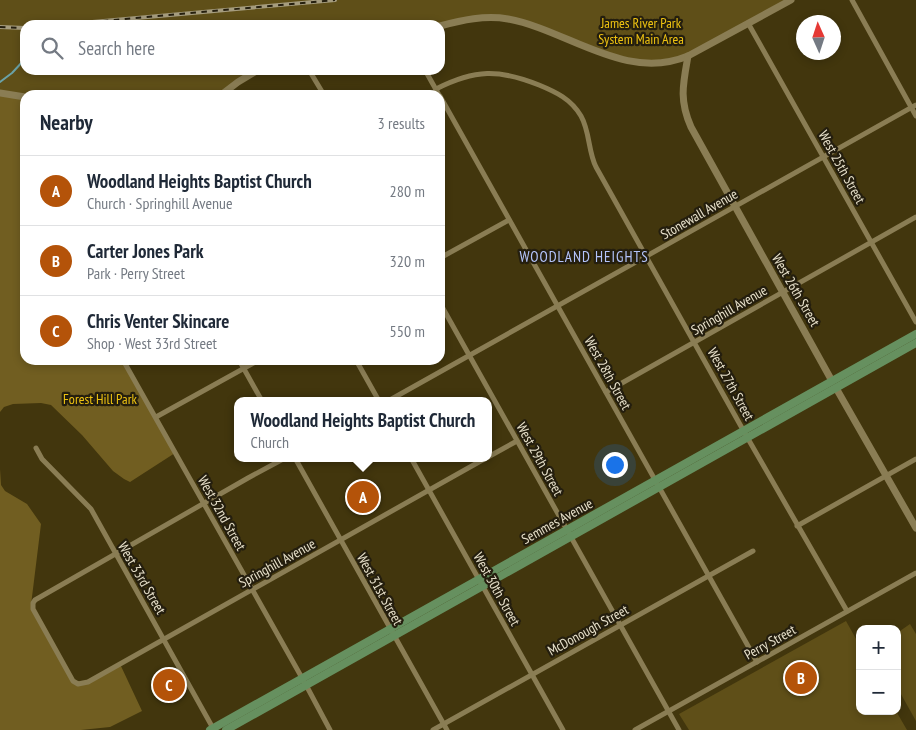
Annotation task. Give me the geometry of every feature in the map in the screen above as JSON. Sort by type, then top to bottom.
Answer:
[{"type":"main road","name":"Semmes Avenue","points":[[226,730],[304,682],[834,384],[916,334]]},
{"type":"main road","name":"Semmes Avenue","points":[[834,384],[916,343]]},
{"type":"main road","name":"Semmes Avenue","points":[[213,729],[304,682]]},
{"type":"street","points":[[445,25],[479,18],[507,19],[618,59],[646,64],[660,63],[688,56],[791,0]]},
{"type":"street","points":[[852,0],[914,106],[916,116]]},
{"type":"street","name":"West 25th Street","points":[[748,23],[916,322]]},
{"type":"street","name":"West 26th Street","points":[[688,56],[682,92],[686,116],[694,133],[916,528]]},
{"type":"street","name":"West 27th Street","points":[[436,89],[461,77],[495,73],[522,78],[556,92],[573,105],[582,117],[587,130],[592,157],[596,167],[745,434],[847,611]]},
{"type":"street","points":[[228,90],[250,75]]},
{"type":"street","points":[[313,75],[321,90]]},
{"type":"street","name":"West 28th Street","points":[[429,75],[436,89]]},
{"type":"street","points":[[0,93],[20,96]]},
{"type":"street","name":"West 28th Street","points":[[445,105],[757,662]]},
{"type":"street","name":"Stonewall Avenue","points":[[395,397],[914,106]]},
{"type":"street","name":"Springhill Avenue","points":[[606,392],[916,217]]},
{"type":"street","points":[[445,255],[509,220]]},
{"type":"street","name":"West 29th Street","points":[[445,312],[679,730]]},
{"type":"street","name":"West 32nd Street","points":[[127,365],[330,730]]},
{"type":"street","points":[[242,365],[260,397]]},
{"type":"street","points":[[156,417],[250,365]]},
{"type":"street","points":[[359,365],[377,397]]},
{"type":"street","name":"Springhill Avenue","points":[[492,455],[517,441]]},
{"type":"street","name":"West 33rd Street","points":[[36,448],[42,459],[90,509],[213,729]]},
{"type":"street","points":[[798,526],[916,459]]},
{"type":"street","points":[[115,554],[278,462]]},
{"type":"street","name":"West 31st Street","points":[[297,462],[447,730]]},
{"type":"street","name":"West 30th Street","points":[[413,462],[563,730]]},
{"type":"street","name":"Springhill Avenue","points":[[115,554],[37,598],[33,603],[34,611],[71,678],[78,684],[88,682],[480,462]]},
{"type":"street","name":"McDonough Street","points":[[434,730],[753,551]]},
{"type":"street","name":"Perry Street","points":[[635,730],[916,573]]},
{"type":"green space","name":"James River Park System Main Area","points":[[0,0],[791,0],[688,56],[637,63],[525,24],[499,18],[445,24],[445,20],[20,20],[20,75],[251,75],[228,90],[20,90],[20,95],[0,93]]},
{"type":"green space","name":"Forest Hill Park","points":[[0,93],[20,96],[20,365],[126,365],[175,453],[130,482],[113,471],[82,435],[51,405],[41,403],[13,404],[4,407],[0,412]]},
{"type":"green space","points":[[0,469],[1,485],[5,491],[27,504],[41,524],[31,605],[72,679],[81,683],[120,664],[142,711],[110,727],[81,730],[0,730]]},
{"type":"green space","points":[[846,621],[856,639],[856,715],[898,715],[907,730],[689,730],[679,714]]},
{"type":"green space","points":[[910,624],[916,634],[916,721],[901,694],[901,630]]},
{"type":"waterway","points":[[0,82],[20,64]]},
{"type":"railway","points":[[114,20],[335,0]]},
{"type":"railway","points":[[0,27],[20,28]]},
{"type":"place","name":"Woodland Heights Baptist Church","points":[[363,497]]},
{"type":"place","name":"Carter Jones Park","points":[[801,678]]},
{"type":"place","name":"Chris Venter Skincare","points":[[169,685]]},
{"type":"district","name":"WOODLAND HEIGHTS","points":[[584,257]]}]
